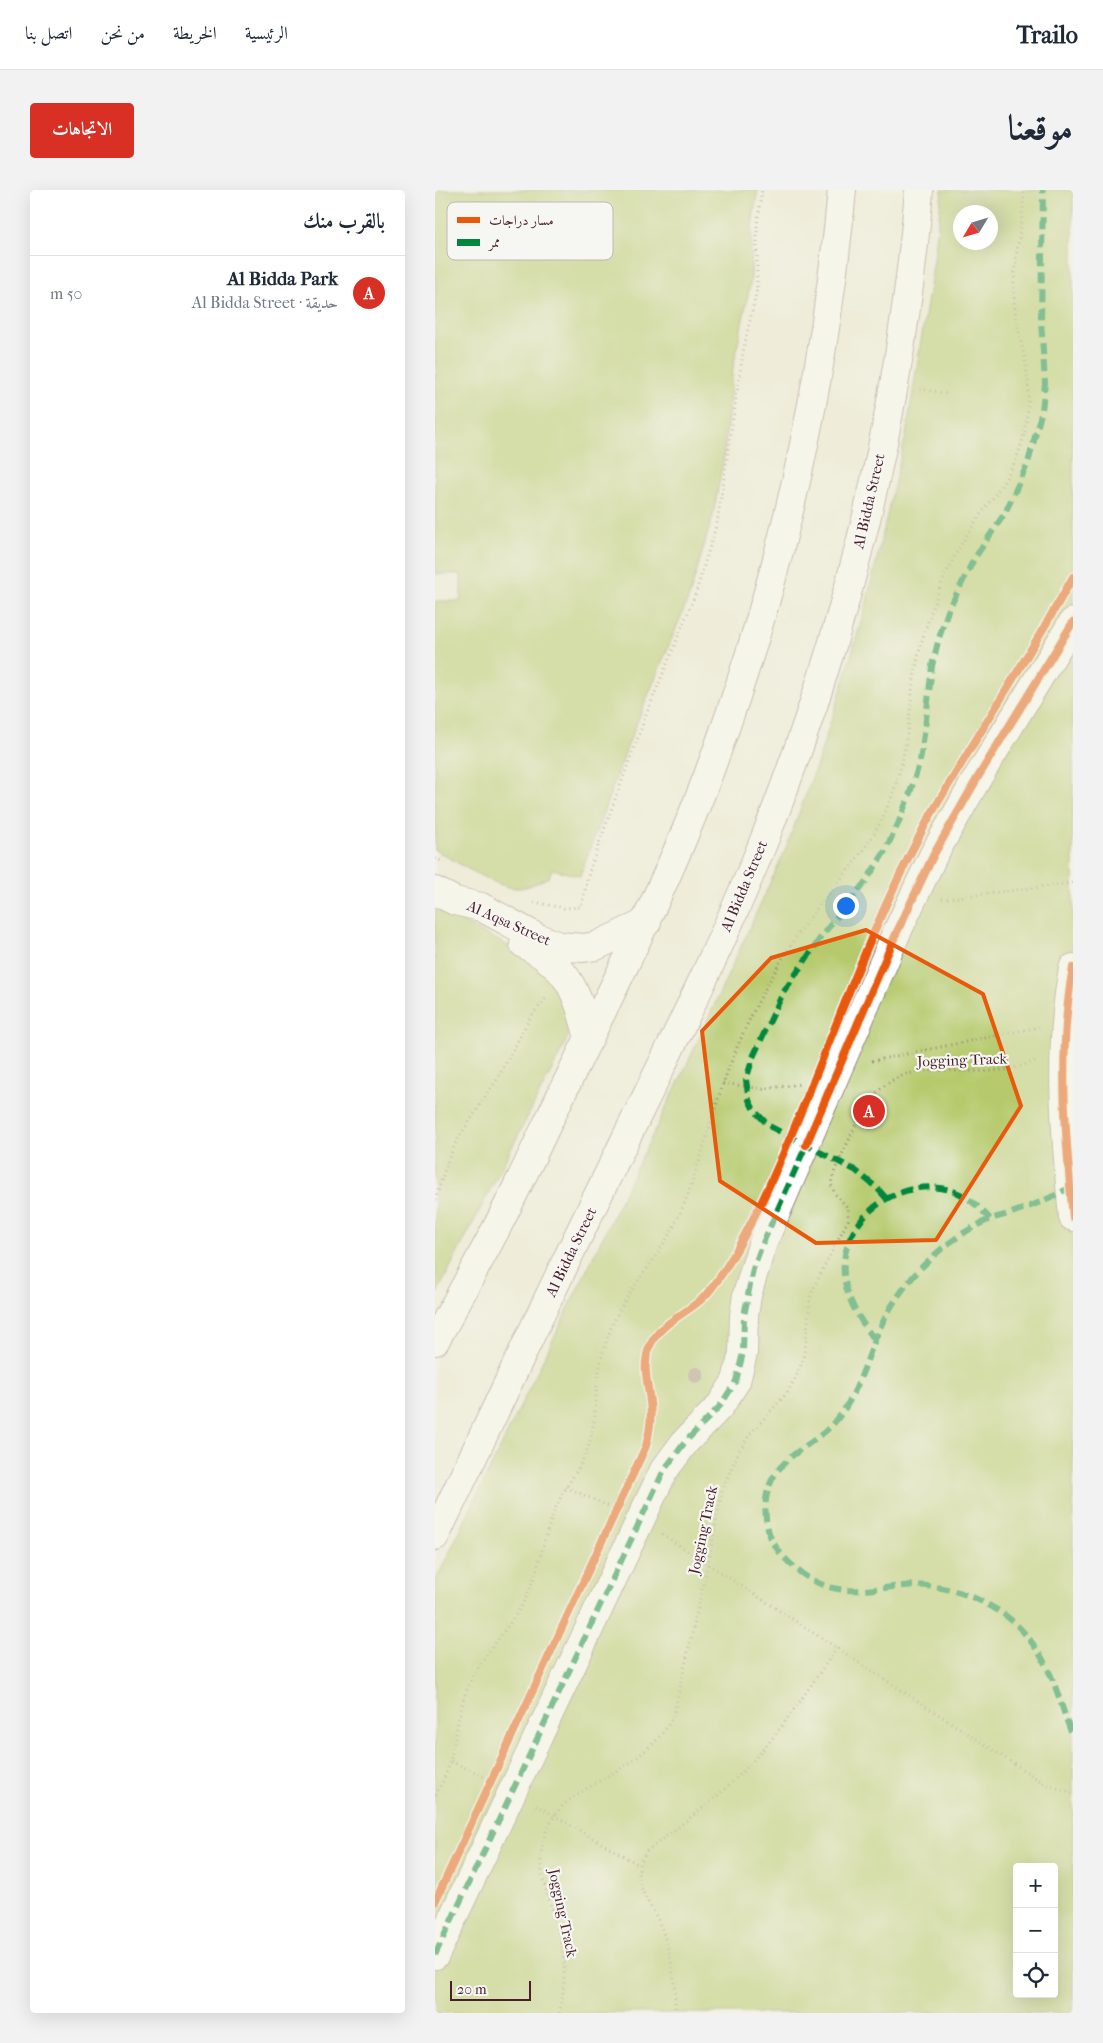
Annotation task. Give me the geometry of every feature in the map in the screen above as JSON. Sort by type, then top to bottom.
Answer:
[{"type":"main road","points":[[435,1341],[497,1226],[647,922],[706,781],[744,671],[770,585],[797,472],[816,376],[842,190]]},
{"type":"main road","name":"Al Bidda Street","points":[[435,1536],[701,985],[745,886],[791,767],[840,616],[861,540],[879,463],[895,386],[909,290],[919,190]]},
{"type":"main road","points":[[435,1955],[497,1783],[623,1513],[696,1428],[720,1406],[736,1381],[743,1353],[744,1316],[753,1269],[911,902],[955,816],[1073,622]]},
{"type":"main road","name":"Al Aqsa Street","points":[[445,896],[481,907],[549,943],[572,948],[596,946],[647,922]]},
{"type":"main road","name":"Al Aqsa Street","points":[[445,896],[475,920],[541,953],[556,965],[575,990],[589,1038]]},
{"type":"main road","points":[[1073,968],[1065,1050],[1066,1143],[1073,1217]]},
{"type":"path","points":[[531,902],[564,908],[581,907],[601,835],[707,560],[717,523],[744,347],[757,290],[757,224],[763,190]]},
{"type":"path","points":[[435,1796],[447,1774],[451,1761],[460,1710],[467,1689],[477,1669],[516,1615],[527,1595],[548,1530],[566,1486],[578,1470],[587,1450],[593,1430],[599,1369],[609,1332],[629,1295],[650,1266],[676,1222],[697,1166],[723,1083],[749,1020],[781,961],[819,905],[855,861],[879,824],[900,772],[906,744],[915,669],[939,591],[962,543],[1005,481],[1016,460],[1023,438],[1028,395],[1027,373],[1015,315],[1013,291],[1024,190]]},
{"type":"path","points":[[435,858],[454,868]]},
{"type":"path","points":[[911,902],[1073,883]]},
{"type":"path","points":[[435,1198],[456,1142],[499,1076],[531,1016],[549,995]]},
{"type":"path","points":[[723,1083],[755,1088],[779,1088],[812,1081],[901,1054],[1067,1021]]},
{"type":"path","points":[[566,1486],[623,1513],[708,1563],[1045,1784],[1073,1794]]},
{"type":"path","points":[[675,2013],[674,1977],[667,1944],[658,1920],[639,1882],[639,1865],[647,1851],[729,1785],[751,1764],[837,1648]]},
{"type":"path","points":[[451,1761],[497,1783],[639,1865]]},
{"type":"highlighted area","points":[[866,930],[983,994],[1021,1106],[936,1240],[816,1243],[720,1181],[702,1031],[771,958]]},
{"type":"green space","points":[[435,190],[758,190],[752,226],[751,280],[733,368],[723,462],[713,515],[689,597],[631,737],[580,876],[552,869],[549,877],[531,885],[520,888],[511,887],[489,880],[435,850],[435,601],[461,601],[461,574],[435,574],[435,374],[437,374],[437,364],[435,364]]},
{"type":"green space","points":[[942,190],[1073,190],[1073,2013],[435,2013],[435,1582],[690,1058],[786,848],[816,767],[843,684],[867,601],[906,435],[934,260]]},
{"type":"green space","points":[[435,908],[536,960],[559,979],[571,1021],[563,1048],[435,1297]]},
{"type":"marked path","points":[[886,1198],[855,1170],[769,1126],[754,1110],[749,1100],[746,1080],[753,1057],[783,993],[823,934],[866,881],[884,853],[898,824],[920,761],[932,666],[948,611],[974,559],[1005,513],[1028,463],[1042,410],[1045,383],[1041,320],[1043,190]]},
{"type":"marked path","points":[[435,1955],[664,1470],[685,1442],[720,1406],[736,1381],[743,1353],[744,1316],[753,1269],[808,1141]]},
{"type":"marked path","points":[[1072,1186],[1036,1204],[988,1220],[973,1228],[944,1247],[918,1271],[887,1314],[858,1384],[843,1411],[827,1430],[782,1465],[769,1487],[765,1510],[769,1533],[777,1548],[796,1569],[814,1581],[831,1588],[848,1590],[898,1586],[944,1588],[970,1596],[1002,1613],[1028,1637],[1047,1667],[1073,1736]]},
{"type":"marked path","points":[[875,1340],[853,1306],[845,1282],[844,1261],[849,1241],[859,1223],[873,1209],[890,1197],[909,1190],[929,1187],[950,1190],[962,1195],[990,1219]]},
{"type":"cycle path","points":[[435,1902],[646,1446],[651,1419],[646,1375],[649,1348],[660,1331],[706,1295],[737,1250],[783,1156],[858,970],[898,878],[931,814],[1073,577]]},
{"type":"cycle path","points":[[806,1145],[896,934],[934,854],[978,777],[1073,622]]},
{"type":"cycle path","points":[[1073,968],[1068,999],[1064,1061],[1064,1092],[1073,1217]]},
{"type":"place","name":"Al Bidda Park","points":[[869,1111]]}]
